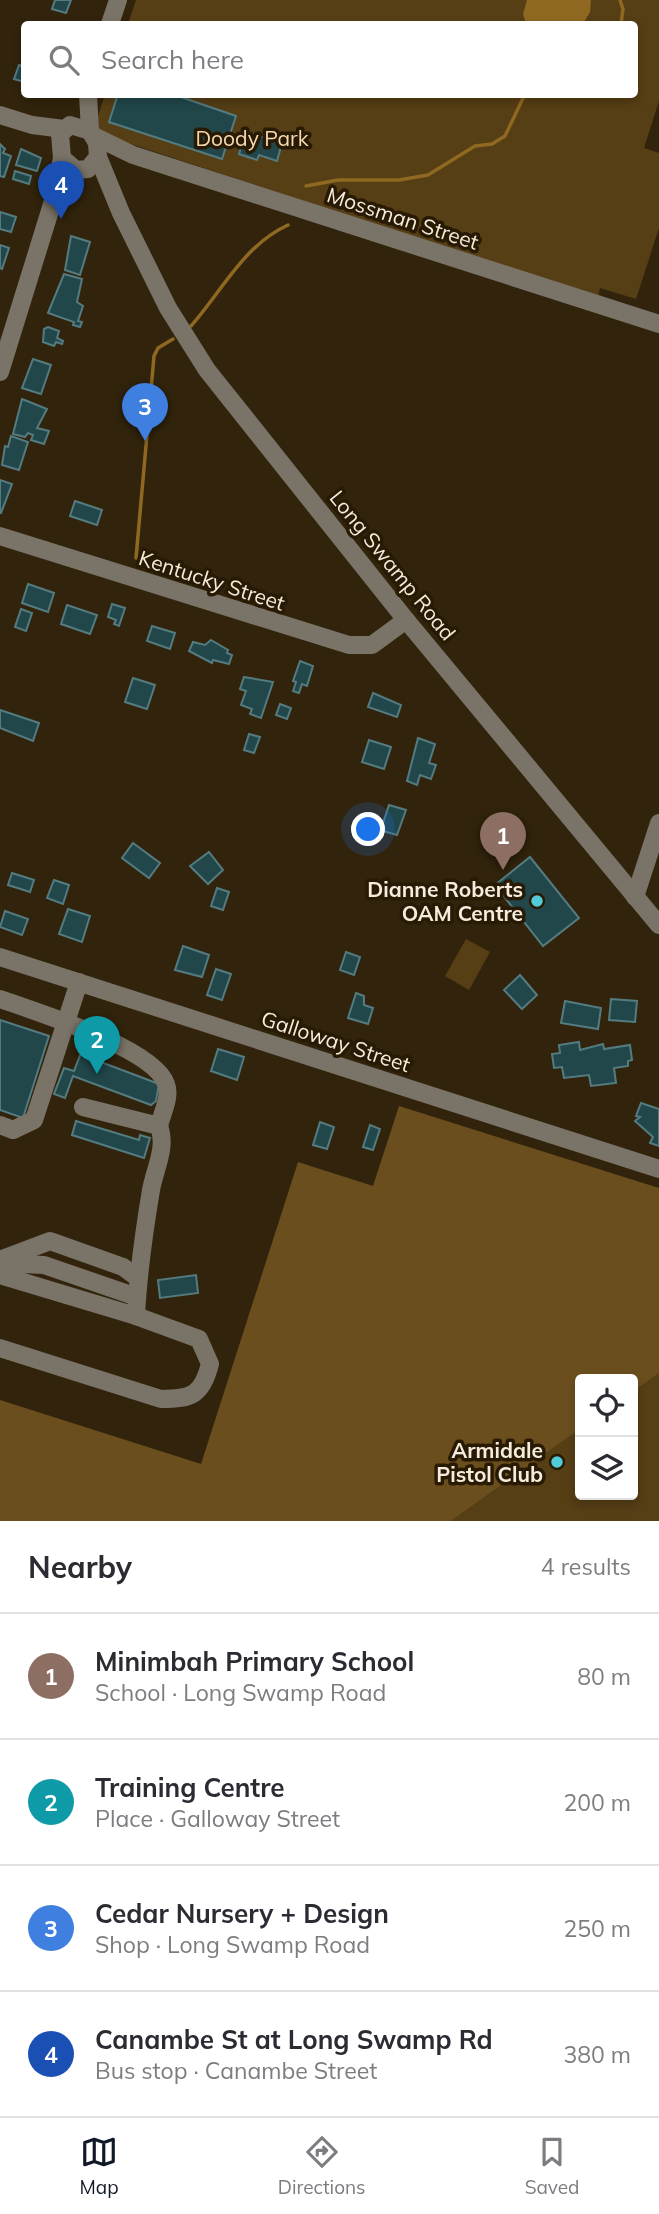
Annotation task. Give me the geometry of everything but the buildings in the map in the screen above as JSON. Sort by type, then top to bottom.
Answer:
[{"type":"street","points":[[111,21],[118,0]]},
{"type":"street","points":[[0,372],[6,334],[52,201],[81,147],[87,98]]},
{"type":"street","name":"Mossman Street","points":[[0,115],[32,125],[81,147],[132,155],[659,324]]},
{"type":"street","name":"Long Swamp Road","points":[[81,147],[121,214],[168,308],[207,370],[406,620],[659,925]]},
{"type":"street","name":"Kentucky Street","points":[[0,536],[349,645],[372,645],[406,620]]},
{"type":"street","points":[[635,897],[659,822]]},
{"type":"street","name":"Galloway Street","points":[[0,957],[659,1169]]},
{"type":"street","points":[[0,1125],[13,1130],[34,1120],[79,982]]},
{"type":"street","points":[[0,999],[66,1023],[143,1057],[157,1068],[167,1085],[167,1098],[159,1126],[164,1140],[152,1188],[138,1278],[136,1316]]},
{"type":"street","points":[[83,1107],[159,1126]]},
{"type":"street","points":[[0,1262],[50,1241],[123,1267],[138,1278]]},
{"type":"street","points":[[0,1262],[44,1265],[137,1297]]},
{"type":"street","points":[[0,1275],[136,1316],[199,1339],[210,1364],[205,1384],[187,1399],[161,1399],[0,1348]]},
{"type":"green space","name":"Doody Park","points":[[136,0],[659,0],[659,101],[644,148],[659,153],[659,228],[636,299],[600,288],[598,297],[100,134],[96,122],[104,98],[638,98],[638,21],[129,21]]},
{"type":"green space","points":[[466,939],[490,952],[469,990],[445,976]]},
{"type":"green space","name":"Armidale Pistol Club","points":[[659,1373],[659,1521],[451,1521],[575,1433],[575,1500],[638,1500],[638,1388]]},
{"type":"shaded area","points":[[527,0],[591,0],[590,12],[585,21],[525,21],[523,14]]},
{"type":"shaded area","points":[[399,1106],[659,1188],[659,1373],[638,1388],[638,1374],[575,1374],[575,1433],[451,1521],[0,1521],[0,1400],[201,1464],[298,1162],[373,1186]]},
{"type":"waterway","points":[[620,0],[623,9],[621,21]]},
{"type":"waterway","points":[[306,186],[338,180],[399,180],[428,175],[475,146],[492,144],[505,136],[523,98]]},
{"type":"waterway","points":[[191,326],[246,257],[272,234],[288,225]]},
{"type":"waterway","points":[[136,558],[154,356],[158,348],[173,339]]},
{"type":"place","name":"Canambe St at Long Swamp Rd","points":[[61,219]]},
{"type":"place","name":"Cedar Nursery + Design","points":[[145,441]]},
{"type":"place","name":"Minimbah Primary School","points":[[503,870]]},
{"type":"place","name":"Dianne Roberts OAM Centre","points":[[537,901]]},
{"type":"place","name":"Training Centre","points":[[97,1074]]},
{"type":"place","name":"Armidale Pistol Club","points":[[557,1462]]}]
